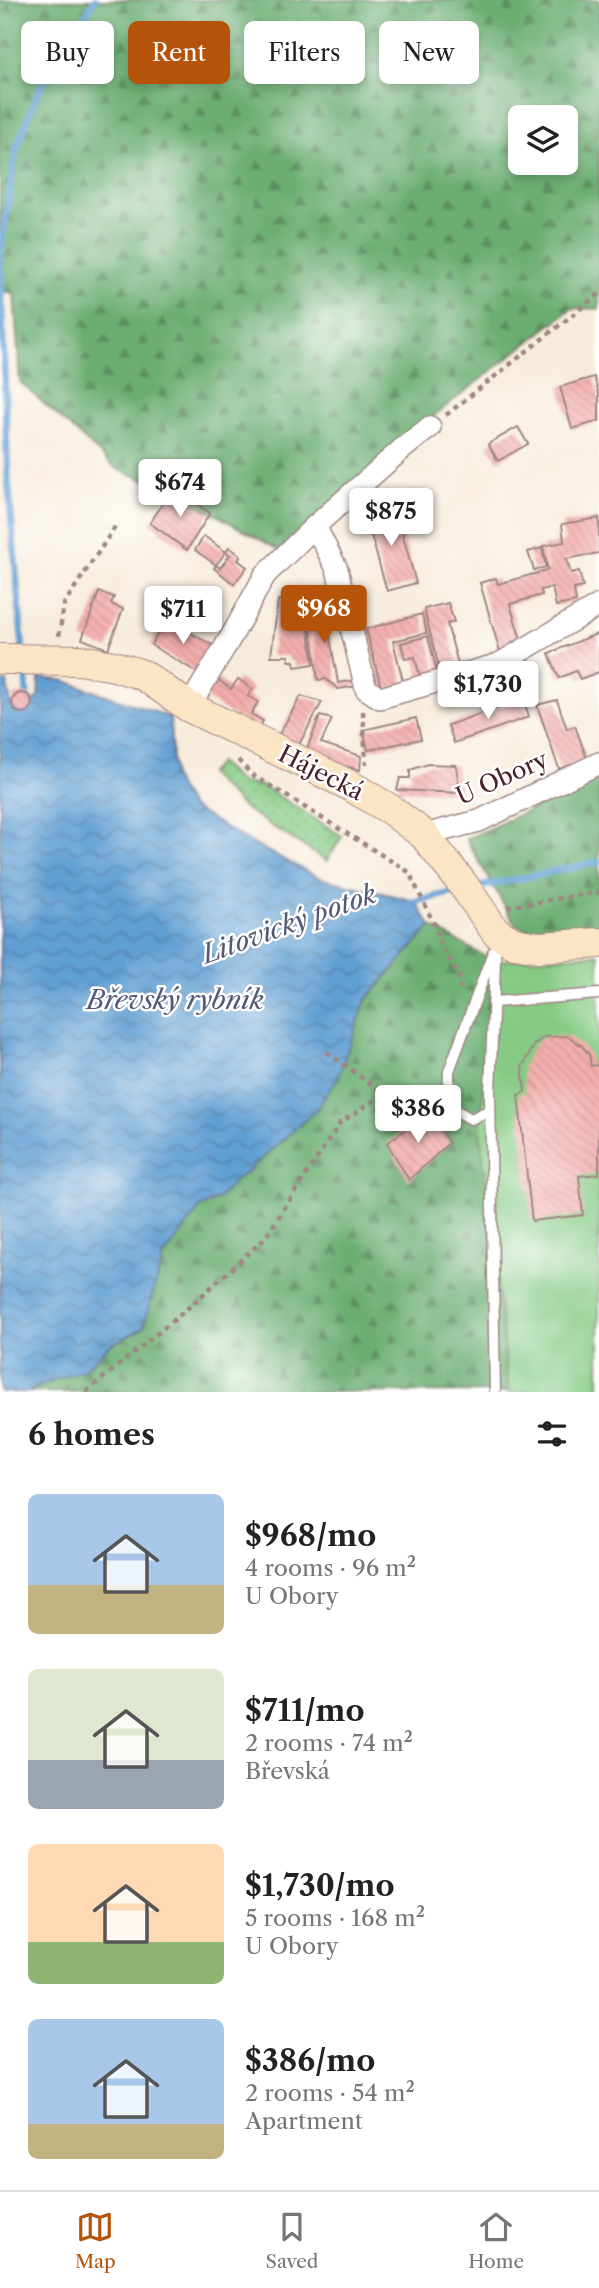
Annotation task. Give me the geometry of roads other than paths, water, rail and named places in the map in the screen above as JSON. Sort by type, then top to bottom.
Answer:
[{"type":"street","points":[[189,707],[264,575],[315,526],[430,427]]},
{"type":"street","points":[[315,526],[337,569],[366,689],[380,698],[499,664],[599,606]]},
{"type":"street","name":"Hájecká","points":[[5,657],[80,660],[143,675],[189,707],[369,797],[424,835],[481,913],[514,943],[539,947],[599,943]]},
{"type":"street","name":"U Obory","points":[[424,835],[478,821],[599,763]]},
{"type":"lane","points":[[481,913],[494,1002],[490,1110],[495,1392]]},
{"type":"lane","points":[[481,913],[449,1071],[448,1106],[471,1119],[490,1110]]},
{"type":"lane","points":[[494,1002],[599,994]]},
{"type":"water","name":"Břevský rybník","points":[[39,678],[62,680],[170,717],[173,778],[191,807],[257,846],[320,878],[415,901],[431,926],[366,1000],[338,1077],[316,1110],[236,1179],[220,1197],[199,1209],[163,1258],[143,1328],[110,1345],[83,1370],[28,1392],[0,1392],[0,683],[7,682],[11,705],[38,699]]},
{"type":"waterway","points":[[0,254],[16,149],[38,92],[95,0]]},
{"type":"waterway","points":[[0,256],[8,478],[23,652]]},
{"type":"waterway","points":[[25,668],[28,708]]},
{"type":"waterway","name":"Litovický potok","points":[[474,888],[599,862]]},
{"type":"waterway","name":"Litovický potok","points":[[406,904],[459,891]]}]
